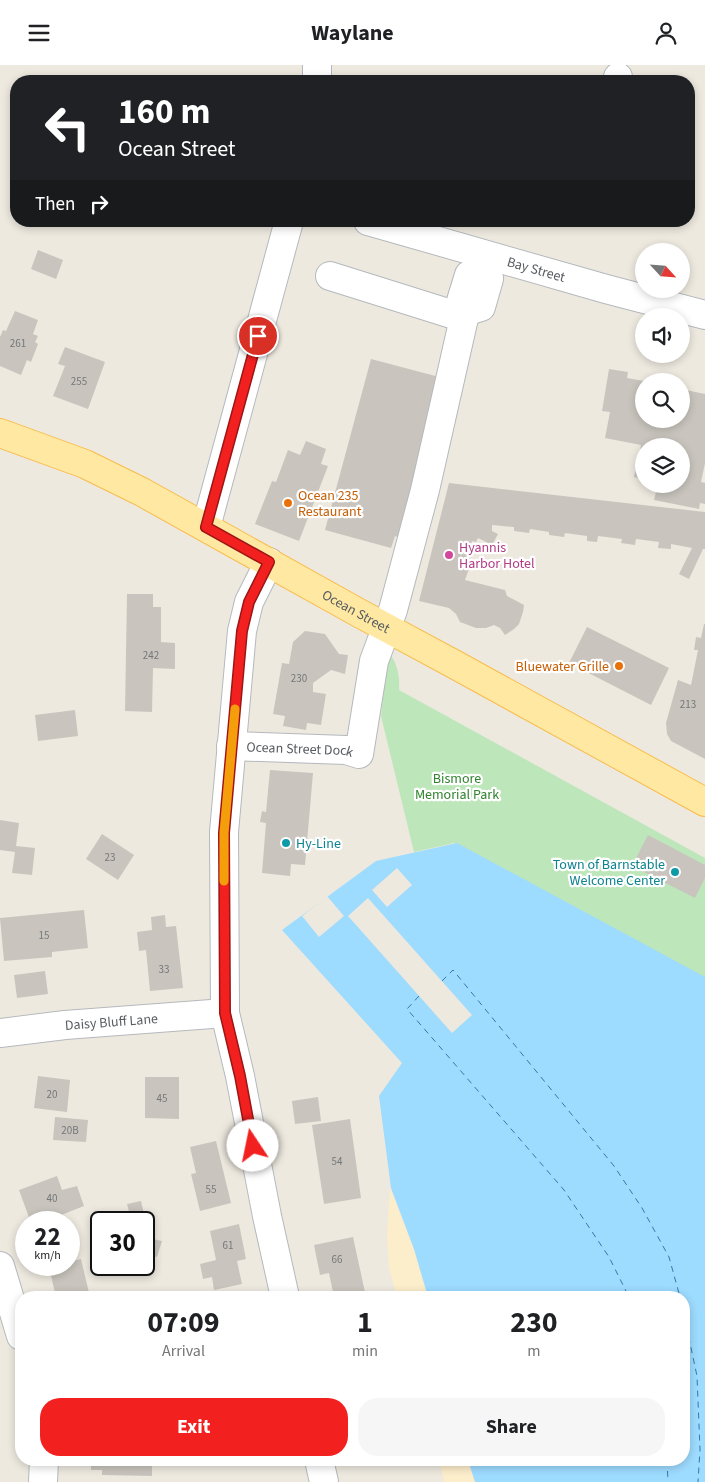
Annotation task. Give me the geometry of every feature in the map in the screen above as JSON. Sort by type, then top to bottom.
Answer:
[{"type":"main road","name":"Ocean Street","points":[[0,433],[85,464],[114,477],[705,802]]},
{"type":"street","points":[[206,527],[287,227]]},
{"type":"street","name":"Bay Street","points":[[385,227],[482,262],[606,289],[705,315]]},
{"type":"street","points":[[330,276],[465,315],[481,307],[489,279],[482,262]]},
{"type":"street","points":[[386,628],[393,610],[437,441],[465,315]]},
{"type":"street","points":[[269,562],[249,602],[242,631],[224,833],[225,1013],[240,1076],[284,1291]]},
{"type":"street","name":"Ocean Street Dock","points":[[231,746],[346,750],[359,754],[374,661],[386,628]]},
{"type":"street","name":"Daisy Bluff Lane","points":[[0,1033],[65,1025],[225,1013]]},
{"type":"street","points":[[0,1266],[15,1316]]},
{"type":"street","points":[[44,1466],[44,1482]]},
{"type":"street","points":[[320,1466],[324,1482]]},
{"type":"green space","name":"Bismore Memorial Park","points":[[388,651],[397,669],[399,690],[705,858],[705,979],[454,843],[414,852],[381,716]]},
{"type":"sand","points":[[390,1188],[414,1249],[426,1291],[395,1291],[389,1268],[387,1236]]},
{"type":"sand","points":[[440,1466],[470,1466],[475,1482],[444,1482]]},
{"type":"water","points":[[457,843],[705,977],[705,1482],[475,1482],[470,1466],[690,1466],[690,1291],[426,1291],[414,1249],[391,1188],[379,1096],[402,1063],[282,930],[376,861]]},
{"type":"pier","points":[[397,868],[412,885],[387,907],[372,890]]},
{"type":"pier","points":[[327,896],[344,916],[319,937],[302,916]]},
{"type":"pier","points":[[368,898],[472,1015],[452,1033],[348,916]]},
{"type":"building","points":[[38,250],[63,260],[56,279],[31,269]]},
{"type":"building","points":[[15,311],[38,320],[33,334],[38,336],[35,342],[38,344],[31,362],[27,360],[21,375],[0,366],[0,337],[3,330],[6,331]]},
{"type":"building","points":[[65,347],[105,362],[88,409],[53,396],[65,366],[58,364]]},
{"type":"building","points":[[371,359],[443,378],[400,538],[395,536],[391,548],[325,530]]},
{"type":"building","points":[[609,369],[628,372],[627,378],[635,379],[635,428],[690,428],[690,391],[705,394],[705,463],[701,482],[705,483],[705,504],[700,503],[699,509],[654,500],[656,493],[690,493],[690,438],[635,438],[635,444],[605,438],[610,412],[602,411]]},
{"type":"building","name":"Ocean 235 Restaurant","points":[[306,441],[326,449],[321,464],[328,466],[299,541],[255,524],[272,481],[276,482],[288,450],[300,455]]},
{"type":"building","name":"Hyannis Harbor Hotel","points":[[449,483],[705,512],[705,549],[703,549],[689,579],[679,574],[692,548],[671,544],[671,549],[658,548],[659,542],[636,539],[635,545],[621,543],[622,539],[598,536],[597,542],[587,541],[587,536],[565,533],[564,537],[530,529],[529,533],[514,531],[514,527],[492,525],[492,531],[498,534],[492,545],[478,538],[476,542],[472,541],[466,561],[471,563],[465,580],[505,590],[507,596],[524,605],[523,612],[519,624],[505,635],[500,628],[494,625],[486,628],[476,628],[460,622],[456,614],[449,608],[419,601]]},
{"type":"building","points":[[127,594],[153,594],[153,607],[161,607],[161,642],[175,643],[175,669],[153,668],[152,712],[125,711]]},
{"type":"building","points":[[704,624],[705,759],[671,741],[667,734],[666,723],[678,680],[691,685],[698,650],[694,650],[696,637],[701,638]]},
{"type":"building","name":"Bluewater Grille","points":[[587,627],[669,668],[651,705],[569,663]]},
{"type":"building","points":[[305,631],[325,634],[339,654],[348,655],[345,674],[331,670],[313,683],[313,692],[326,694],[321,725],[307,723],[306,730],[283,726],[285,716],[273,714],[282,663],[289,664],[293,642]]},
{"type":"building","points":[[75,710],[78,736],[38,741],[35,715]]},
{"type":"building","name":"Hy-Line","points":[[270,770],[313,773],[305,865],[291,864],[290,876],[262,873],[266,823],[260,822],[262,811],[266,812]]},
{"type":"building","points":[[0,820],[19,823],[16,846],[35,848],[32,875],[12,873],[15,852],[0,850]]},
{"type":"building","points":[[102,834],[134,855],[118,880],[86,859]]},
{"type":"building","name":"Town of Barnstable Welcome Center","points":[[648,835],[705,865],[705,878],[695,898],[632,866]]},
{"type":"building","points":[[84,910],[88,948],[52,952],[52,957],[4,961],[0,918]]},
{"type":"building","points":[[165,915],[166,927],[176,926],[183,988],[150,991],[146,950],[139,951],[137,932],[152,930],[151,917]]},
{"type":"building","points":[[45,971],[48,994],[17,998],[14,975]]},
{"type":"building","points":[[38,1076],[70,1080],[67,1112],[34,1108]]},
{"type":"building","points":[[145,1077],[179,1077],[179,1119],[145,1118]]},
{"type":"building","points":[[318,1097],[321,1121],[295,1124],[292,1101]]},
{"type":"building","points":[[55,1117],[88,1120],[86,1142],[53,1140]]},
{"type":"building","points":[[350,1119],[361,1198],[324,1204],[312,1125]]},
{"type":"building","points":[[216,1141],[231,1203],[200,1211],[191,1174],[196,1173],[190,1147]]},
{"type":"building","points":[[57,1176],[62,1190],[77,1186],[84,1206],[71,1211],[27,1211],[19,1190]]},
{"type":"building","points":[[141,1201],[143,1211],[129,1211],[127,1204]]},
{"type":"building","points":[[239,1224],[246,1259],[237,1261],[242,1284],[214,1290],[212,1277],[203,1279],[200,1264],[216,1260],[210,1231]]},
{"type":"building","points":[[353,1237],[365,1291],[333,1291],[329,1273],[320,1275],[314,1245]]},
{"type":"building","points":[[155,1240],[162,1241],[157,1257],[155,1257]]},
{"type":"building","points":[[81,1259],[89,1291],[55,1291],[51,1276],[80,1276]]},
{"type":"building","points":[[91,1466],[152,1466],[152,1476],[102,1475],[102,1470],[91,1470]]},
{"type":"ferry route","points":[[442,981],[453,970],[614,1166],[642,1208],[669,1257],[678,1291]]},
{"type":"ferry route","points":[[419,996],[407,1009],[564,1190],[609,1257],[626,1291]]},
{"type":"ferry route","points":[[690,1343],[697,1376],[700,1450],[698,1482]]},
{"type":"ferry route","points":[[667,1466],[668,1482]]},
{"type":"slow traffic","points":[[224,881],[224,833],[235,709]]},
{"type":"place","name":"Ocean 235 Restaurant","points":[[288,503]]},
{"type":"place","name":"Hyannis Harbor Hotel","points":[[449,555]]},
{"type":"place","name":"Bluewater Grille","points":[[619,666]]},
{"type":"place","name":"Hy-Line","points":[[286,843]]},
{"type":"place","name":"Town of Barnstable Welcome Center","points":[[675,872]]},
{"type":"route","points":[[253,1146],[240,1076],[225,1013],[224,833],[242,631],[249,602],[269,562],[206,527],[258,336]]}]
